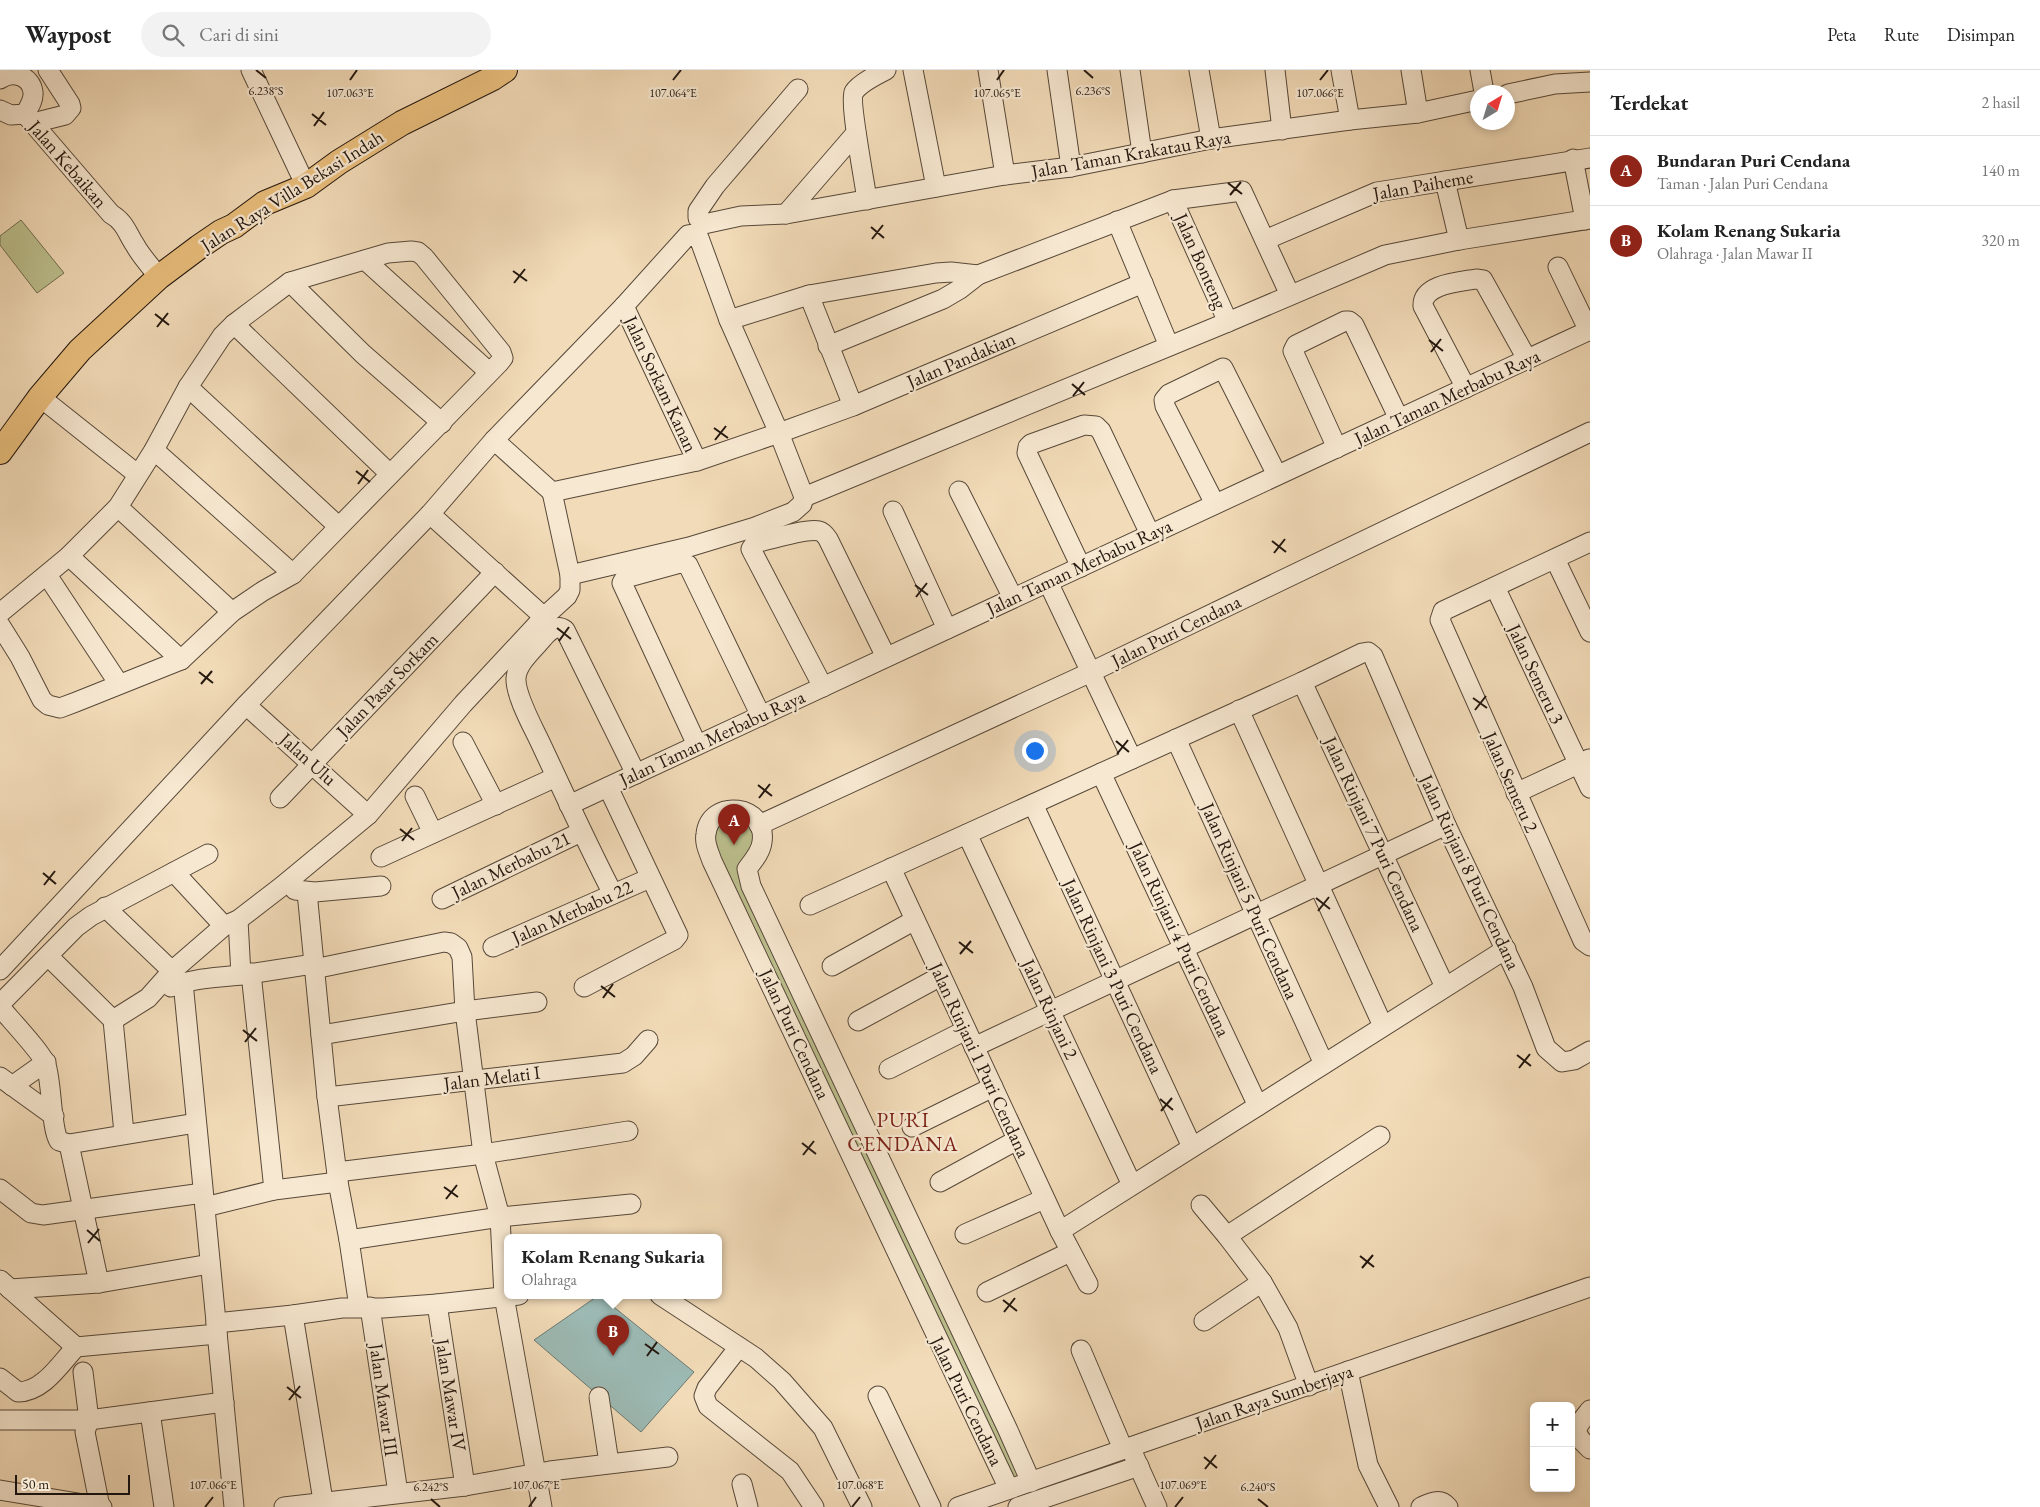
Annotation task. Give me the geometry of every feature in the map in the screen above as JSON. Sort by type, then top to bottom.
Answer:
[{"type":"main road","name":"Jalan Raya Villa Bekasi Indah","points":[[0,452],[40,398],[80,350],[160,277],[221,232],[234,226],[265,203],[306,186],[339,162],[402,123],[493,78],[505,70]]},
{"type":"street","points":[[0,110],[29,119],[65,115],[70,108],[70,104],[48,70]]},
{"type":"street","points":[[252,70],[306,186]]},
{"type":"street","points":[[913,70],[936,188]]},
{"type":"street","points":[[988,70],[1005,175]]},
{"type":"street","points":[[1057,70],[1071,167]]},
{"type":"street","points":[[1130,70],[1142,153]]},
{"type":"street","points":[[1199,70],[1211,140]]},
{"type":"street","points":[[1274,70],[1282,130]]},
{"type":"street","points":[[1341,70],[1350,120]]},
{"type":"street","points":[[1411,70],[1418,113]]},
{"type":"street","points":[[1480,70],[1483,85]]},
{"type":"street","points":[[867,200],[856,133],[853,95],[857,89],[880,73]]},
{"type":"street","points":[[5,74],[22,76],[32,87],[29,119]]},
{"type":"street","points":[[1515,92],[1563,77],[1590,82]]},
{"type":"street","name":"Jalan Taman Krakatau Raya","points":[[798,89],[715,186],[698,214],[700,221],[704,224],[741,216],[786,214],[1005,175],[1071,167],[1211,140],[1350,120],[1418,113],[1470,102]]},
{"type":"street","name":"Jalan Kebaikan","points":[[29,119],[111,214],[118,218],[132,236],[134,244],[160,277]]},
{"type":"street","points":[[786,214],[856,133]]},
{"type":"street","points":[[804,497],[1385,255],[1459,240],[1588,219],[1582,158]]},
{"type":"street","name":"Jalan Paiheme","points":[[1265,240],[1365,196],[1387,190],[1582,158]]},
{"type":"street","points":[[1444,181],[1459,240]]},
{"type":"street","points":[[828,346],[943,299],[978,275],[1173,200],[1242,191],[1290,295]]},
{"type":"street","name":"Jalan Bonteng","points":[[1173,200],[1228,322]]},
{"type":"street","points":[[1117,221],[1169,346]]},
{"type":"street","points":[[2,963],[430,514],[494,440],[624,306],[688,235],[692,234],[699,238],[729,320],[779,433],[804,497],[802,504],[793,512],[755,527],[689,547],[570,575]]},
{"type":"street","points":[[0,613],[69,556],[118,507],[137,474],[154,450],[188,387],[222,336],[234,324],[290,282],[388,253],[418,252],[500,350],[501,360],[442,423],[338,526],[293,574],[232,612],[181,660],[60,708],[48,705],[39,695],[0,625]]},
{"type":"street","points":[[365,260],[489,372]]},
{"type":"street","points":[[1558,267],[1589,330]]},
{"type":"street","points":[[729,320],[809,295],[936,273],[951,272],[978,275]]},
{"type":"street","points":[[1466,388],[1423,305],[1425,296],[1430,290],[1478,279],[1485,282],[1527,359]]},
{"type":"street","points":[[290,282],[363,354],[442,423]]},
{"type":"street","name":"Jalan Pandakian","points":[[552,492],[697,462],[853,406],[1143,283]]},
{"type":"street","points":[[809,295],[853,406]]},
{"type":"street","name":"Jalan Sorkam Kanan","points":[[624,306],[697,462]]},
{"type":"street","points":[[1337,448],[1293,351],[1296,345],[1322,331],[1345,321],[1354,325],[1399,419]]},
{"type":"street","points":[[234,324],[390,474]]},
{"type":"street","name":"Jalan Taman Merbabu Raya","points":[[569,805],[1589,330]]},
{"type":"street","points":[[1215,504],[1165,406],[1164,400],[1169,394],[1223,368],[1277,475]]},
{"type":"street","points":[[188,387],[338,526]]},
{"type":"street","points":[[40,398],[137,474]]},
{"type":"street","points":[[1081,567],[1026,450],[1030,444],[1088,424],[1099,428],[1150,534]]},
{"type":"street","name":"Jalan Puri Cendana","points":[[759,824],[1091,672],[1590,432]]},
{"type":"street","points":[[113,1020],[177,977],[231,923],[281,887],[368,814],[463,704],[544,616],[567,596],[570,590],[570,575],[552,492],[494,440]]},
{"type":"street","points":[[154,450],[293,574]]},
{"type":"street","points":[[959,491],[1013,598]]},
{"type":"street","points":[[118,507],[232,612]]},
{"type":"street","points":[[893,511],[947,629]]},
{"type":"street","points":[[430,514],[544,616]]},
{"type":"street","points":[[823,687],[751,549],[755,543],[785,535],[819,531],[826,537],[886,657]]},
{"type":"street","name":"Jalan Semeru 2","points":[[1590,542],[1443,611],[1440,620],[1582,941],[1590,946]]},
{"type":"street","points":[[69,556],[181,660]]},
{"type":"street","points":[[1555,559],[1590,632]]},
{"type":"street","points":[[697,745],[622,583],[625,578],[683,562],[688,566],[761,716]]},
{"type":"street","name":"Jalan Pasar Sorkam","points":[[280,798],[495,572]]},
{"type":"street","points":[[47,575],[119,684]]},
{"type":"street","points":[[1048,582],[1132,759]]},
{"type":"street","name":"Jalan Semeru 3","points":[[1495,587],[1585,761],[1590,788]]},
{"type":"street","points":[[613,894],[581,832],[522,703],[516,679],[519,668],[549,631],[556,628],[565,630],[636,774]]},
{"type":"street","name":"Jalan Rinjani 8 Puri Cendana","points":[[1302,682],[1362,653],[1368,652],[1373,656],[1446,825],[1523,987],[1546,1048],[1562,1062],[1574,1060],[1590,1051]]},
{"type":"street","points":[[810,905],[1302,682]]},
{"type":"street","name":"Jalan Rinjani 7 Puri Cendana","points":[[1302,682],[1445,987]]},
{"type":"street","name":"Jalan Ulu","points":[[246,705],[368,814]]},
{"type":"street","points":[[1239,710],[1320,884],[1383,1026]]},
{"type":"street","name":"Jalan Rinjani 5 Puri Cendana","points":[[1176,739],[1324,1064]]},
{"type":"street","points":[[463,742],[496,804]]},
{"type":"street","points":[[1516,793],[1585,761]]},
{"type":"street","name":"Jalan Rinjani 4 Puri Cendana","points":[[1102,773],[1258,1106]]},
{"type":"street","points":[[381,857],[556,777]]},
{"type":"street","points":[[584,987],[676,938],[677,931],[608,787]]},
{"type":"street","points":[[415,796],[433,833]]},
{"type":"street","name":"Jalan Rinjani 3 Puri Cendana","points":[[1032,804],[1192,1147]]},
{"type":"street","name":"Jalan Puri Cendana","points":[[1009,1489],[942,1351],[871,1194],[708,849],[706,834],[708,826],[712,819],[725,810],[733,809],[748,813],[759,824],[762,832],[761,848],[747,869],[751,886],[1031,1482]]},
{"type":"street","points":[[889,1069],[970,1038],[1050,1011],[1446,825]]},
{"type":"street","name":"Jalan Merbabu 21","points":[[442,899],[581,832]]},
{"type":"street","name":"Jalan Rinjani 2","points":[[967,834],[1132,1185]]},
{"type":"street","points":[[196,1122],[69,1144],[62,1143],[58,1139],[46,1062],[0,1006],[76,927],[106,908],[208,854]]},
{"type":"street","name":"Jalan Rinjani 1 Puri Cendana","points":[[891,868],[1044,1199],[1088,1284]]},
{"type":"street","points":[[174,872],[231,923],[246,974],[274,1190]]},
{"type":"street","name":"Jalan Merbabu 22","points":[[493,947],[650,878]]},
{"type":"street","points":[[281,887],[307,892],[380,886]]},
{"type":"street","name":"Jalan Mawar III","points":[[307,892],[313,967],[337,1177],[364,1307],[398,1493]]},
{"type":"street","points":[[106,908],[177,977],[196,1122],[234,1507]]},
{"type":"street","points":[[832,966],[915,920]]},
{"type":"street","points":[[177,977],[246,974],[313,967],[435,944],[451,943],[458,948],[462,958],[465,1011],[483,1154],[500,1217],[504,1243]]},
{"type":"street","points":[[1060,1231],[1506,949]]},
{"type":"street","points":[[48,956],[113,1020],[124,1133]]},
{"type":"street","points":[[858,1021],[941,976]]},
{"type":"street","points":[[321,1035],[465,1011],[537,1002]]},
{"type":"street","name":"Jalan Melati I","points":[[327,1097],[623,1063],[634,1056],[648,1040]]},
{"type":"street","points":[[46,1062],[6,1082],[54,1116]]},
{"type":"street","points":[[912,1127],[993,1087]]},
{"type":"street","points":[[0,1189],[17,1204],[37,1215],[83,1211],[204,1200],[274,1190],[337,1177],[628,1132]]},
{"type":"street","points":[[1227,1236],[1380,1136]]},
{"type":"street","points":[[940,1182],[1018,1140]]},
{"type":"street","points":[[69,1144],[99,1283]]},
{"type":"street","points":[[871,1194],[891,1185]]},
{"type":"street","points":[[965,1234],[1044,1199]]},
{"type":"street","points":[[349,1240],[500,1217],[631,1204]]},
{"type":"street","points":[[1201,1205],[1262,1282],[1288,1328],[1309,1386]]},
{"type":"street","points":[[987,1292],[1070,1252]]},
{"type":"street","points":[[5,1285],[99,1283],[210,1264]]},
{"type":"street","points":[[1204,1321],[1262,1282]]},
{"type":"street","points":[[5,1285],[76,1348]]},
{"type":"street","name":"Jalan Raya Sumberjaya","points":[[958,1507],[1590,1287]]},
{"type":"street","points":[[0,1378],[18,1392],[26,1392],[38,1387],[76,1348],[216,1329],[321,1310],[437,1304],[504,1296]]},
{"type":"street","points":[[513,1299],[542,1507]]},
{"type":"street","points":[[666,1299],[756,1358],[782,1380],[823,1428],[862,1507]]},
{"type":"street","name":"Jalan Mawar IV","points":[[437,1304],[465,1486]]},
{"type":"street","points":[[293,1315],[324,1504]]},
{"type":"street","points":[[942,1351],[965,1340]]},
{"type":"street","points":[[740,1347],[707,1388],[704,1396],[708,1406],[790,1471],[814,1507]]},
{"type":"street","points":[[1081,1350],[1126,1448],[1139,1466],[1157,1507]]},
{"type":"street","points":[[1348,1371],[1368,1465],[1389,1507]]},
{"type":"street","points":[[0,1490],[101,1507],[87,1426],[83,1372]]},
{"type":"street","points":[[878,1396],[931,1507]]},
{"type":"street","points":[[599,1398],[609,1462]]},
{"type":"street","points":[[0,1420],[87,1426],[150,1412],[224,1402]]},
{"type":"street","points":[[1590,1410],[1576,1427],[1578,1438],[1590,1449]]},
{"type":"street","points":[[150,1412],[164,1507]]},
{"type":"street","points":[[284,1507],[324,1504],[398,1493],[465,1486],[609,1462],[668,1456]]},
{"type":"street","points":[[1018,1507],[1139,1466]]},
{"type":"street","points":[[742,1484],[748,1507]]},
{"type":"street","points":[[1420,1507],[1437,1501],[1441,1501],[1448,1507]]},
{"type":"green space","points":[[21,220],[64,273],[37,293],[0,245],[0,236]]},
{"type":"green space","points":[[718,814],[759,825],[747,869],[1031,1482],[1009,1489],[721,880],[708,826]]},
{"type":"water","points":[[593,1299],[604,1299],[694,1372],[641,1432],[534,1340]]},
{"type":"place","name":"Bundaran Puri Cendana","points":[[734,845]]},
{"type":"place","name":"Kolam Renang Sukaria","points":[[613,1356]]},
{"type":"district","name":"PURI CENDANA","points":[[903,1131]]}]
